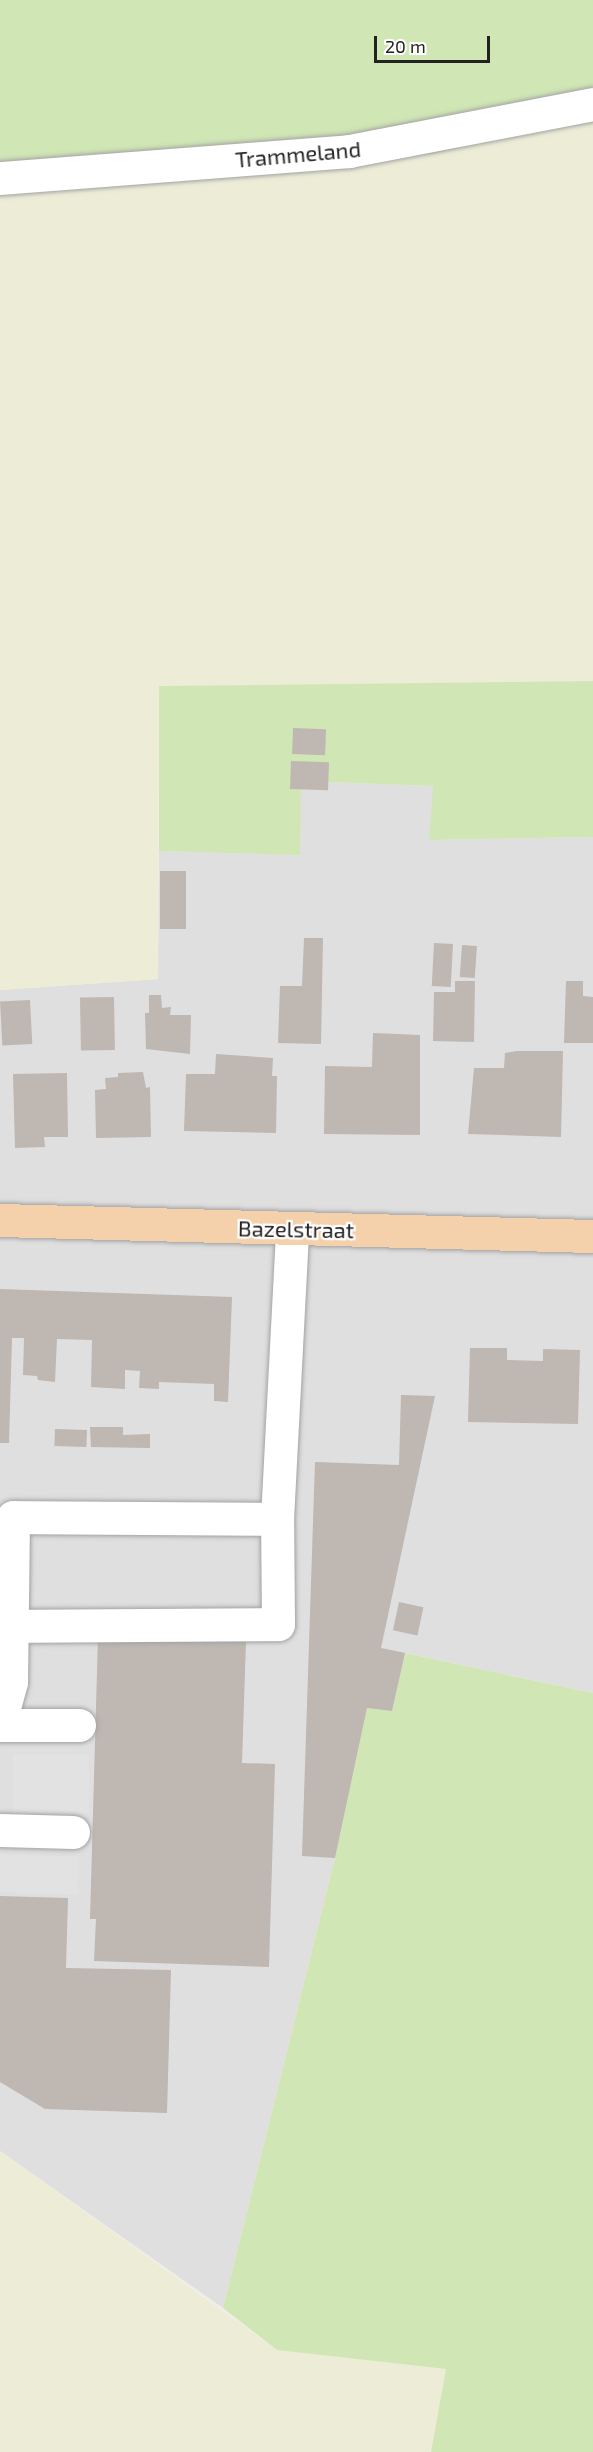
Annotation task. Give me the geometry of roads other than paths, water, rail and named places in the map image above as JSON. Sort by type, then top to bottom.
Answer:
[{"type":"main road","name":"Bazelstraat","points":[[0,1220],[593,1236]]},
{"type":"street","name":"Trammeland","points":[[0,178],[349,151],[593,104]]},
{"type":"street","points":[[12,1626],[278,1624],[277,1519],[292,1229]]},
{"type":"street","points":[[79,1725],[0,1723],[11,1683],[12,1626],[6,1517],[277,1519]]},
{"type":"street","points":[[0,1830],[73,1832]]}]
